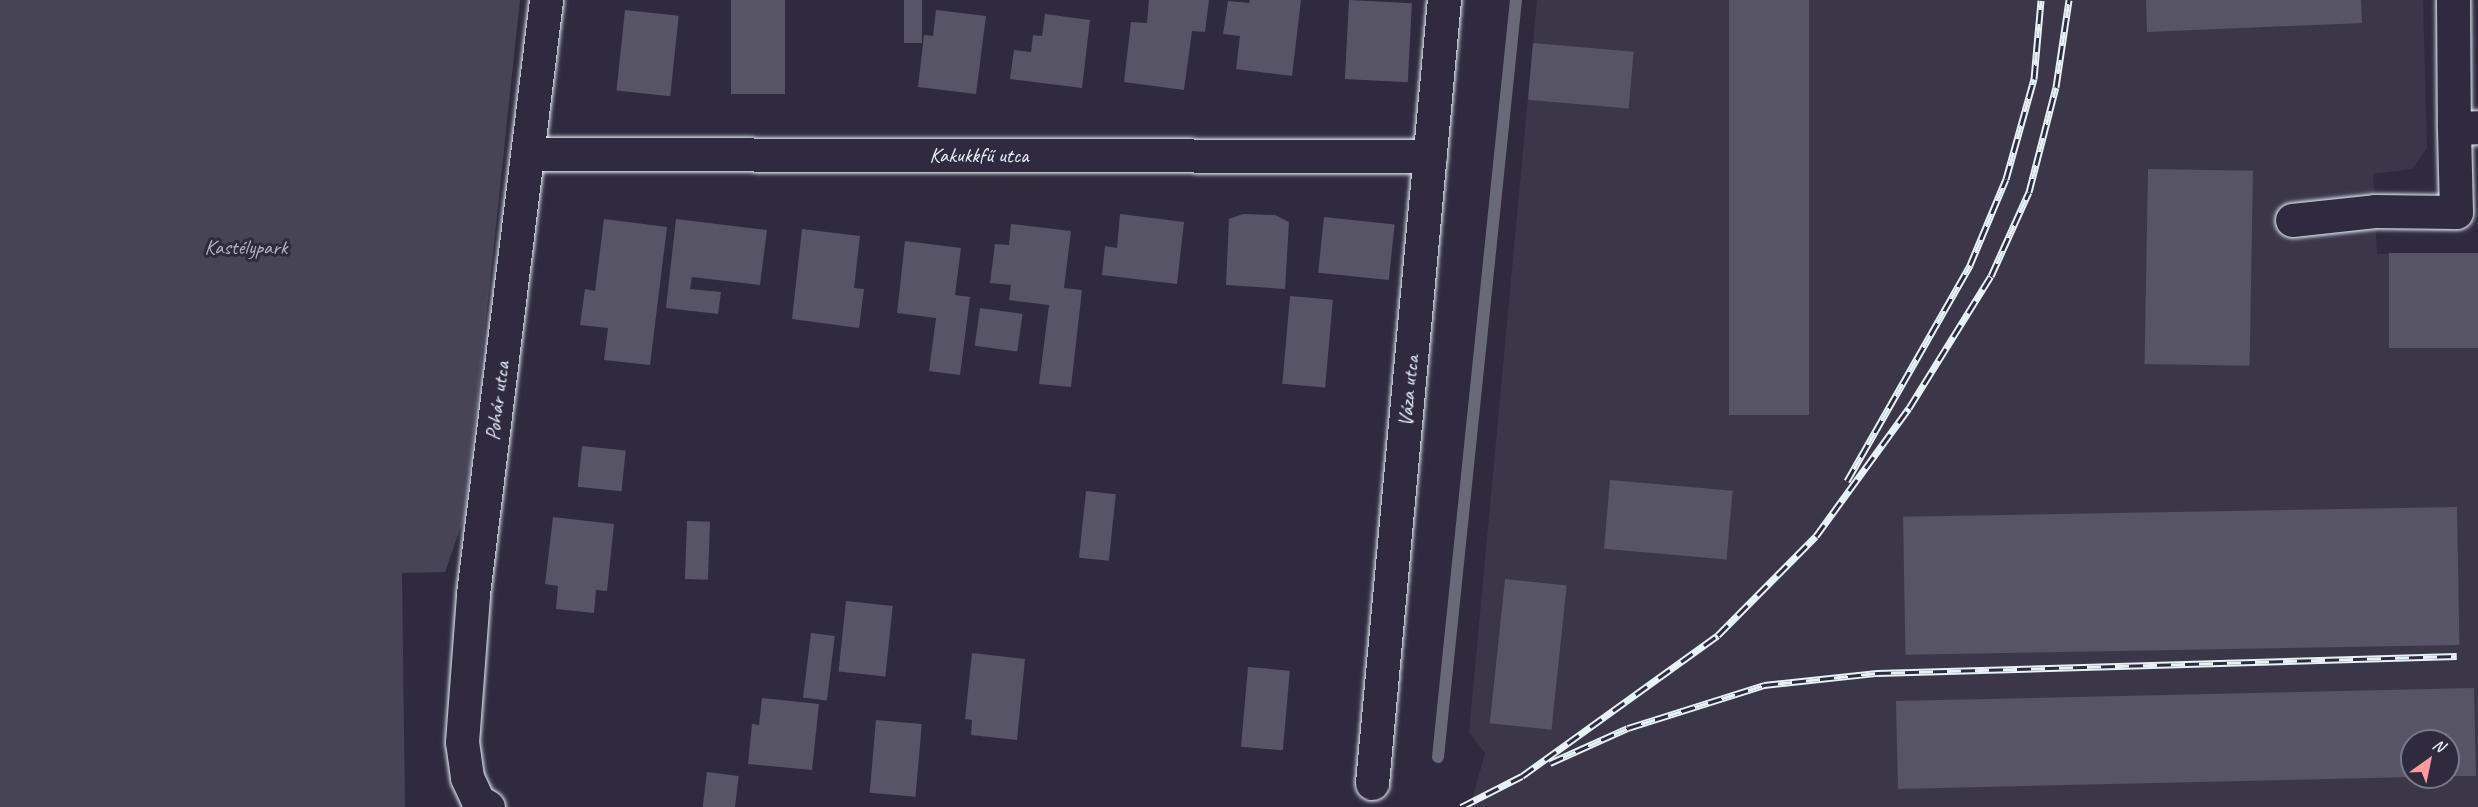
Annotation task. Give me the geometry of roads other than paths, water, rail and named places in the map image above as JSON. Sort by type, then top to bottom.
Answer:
[{"type":"street","name":"Pohár utca","points":[[483,804],[467,777],[462,742],[473,594],[546,0]]},
{"type":"street","name":"Váza utca","points":[[1372,783],[1444,0]]},
{"type":"street","points":[[2292,220],[2375,211],[2456,212],[2466,127],[2454,0]]},
{"type":"street","name":"Kakukkfű utca","points":[[528,154],[1430,156]]},
{"type":"waterway","points":[[1438,757],[1516,0]]},
{"type":"railway","points":[[1847,481],[1970,265],[2006,179],[2034,79],[2041,0]]},
{"type":"railway","points":[[1461,807],[1522,776],[1718,635],[1816,536],[1909,408],[1991,276],[2029,192],[2056,87],[2069,0]]},
{"type":"railway","points":[[1550,763],[1628,728],[1764,685],[1877,673],[2457,656]]},
{"type":"park label","name":"Kastélypark","points":[[246,247]]}]
